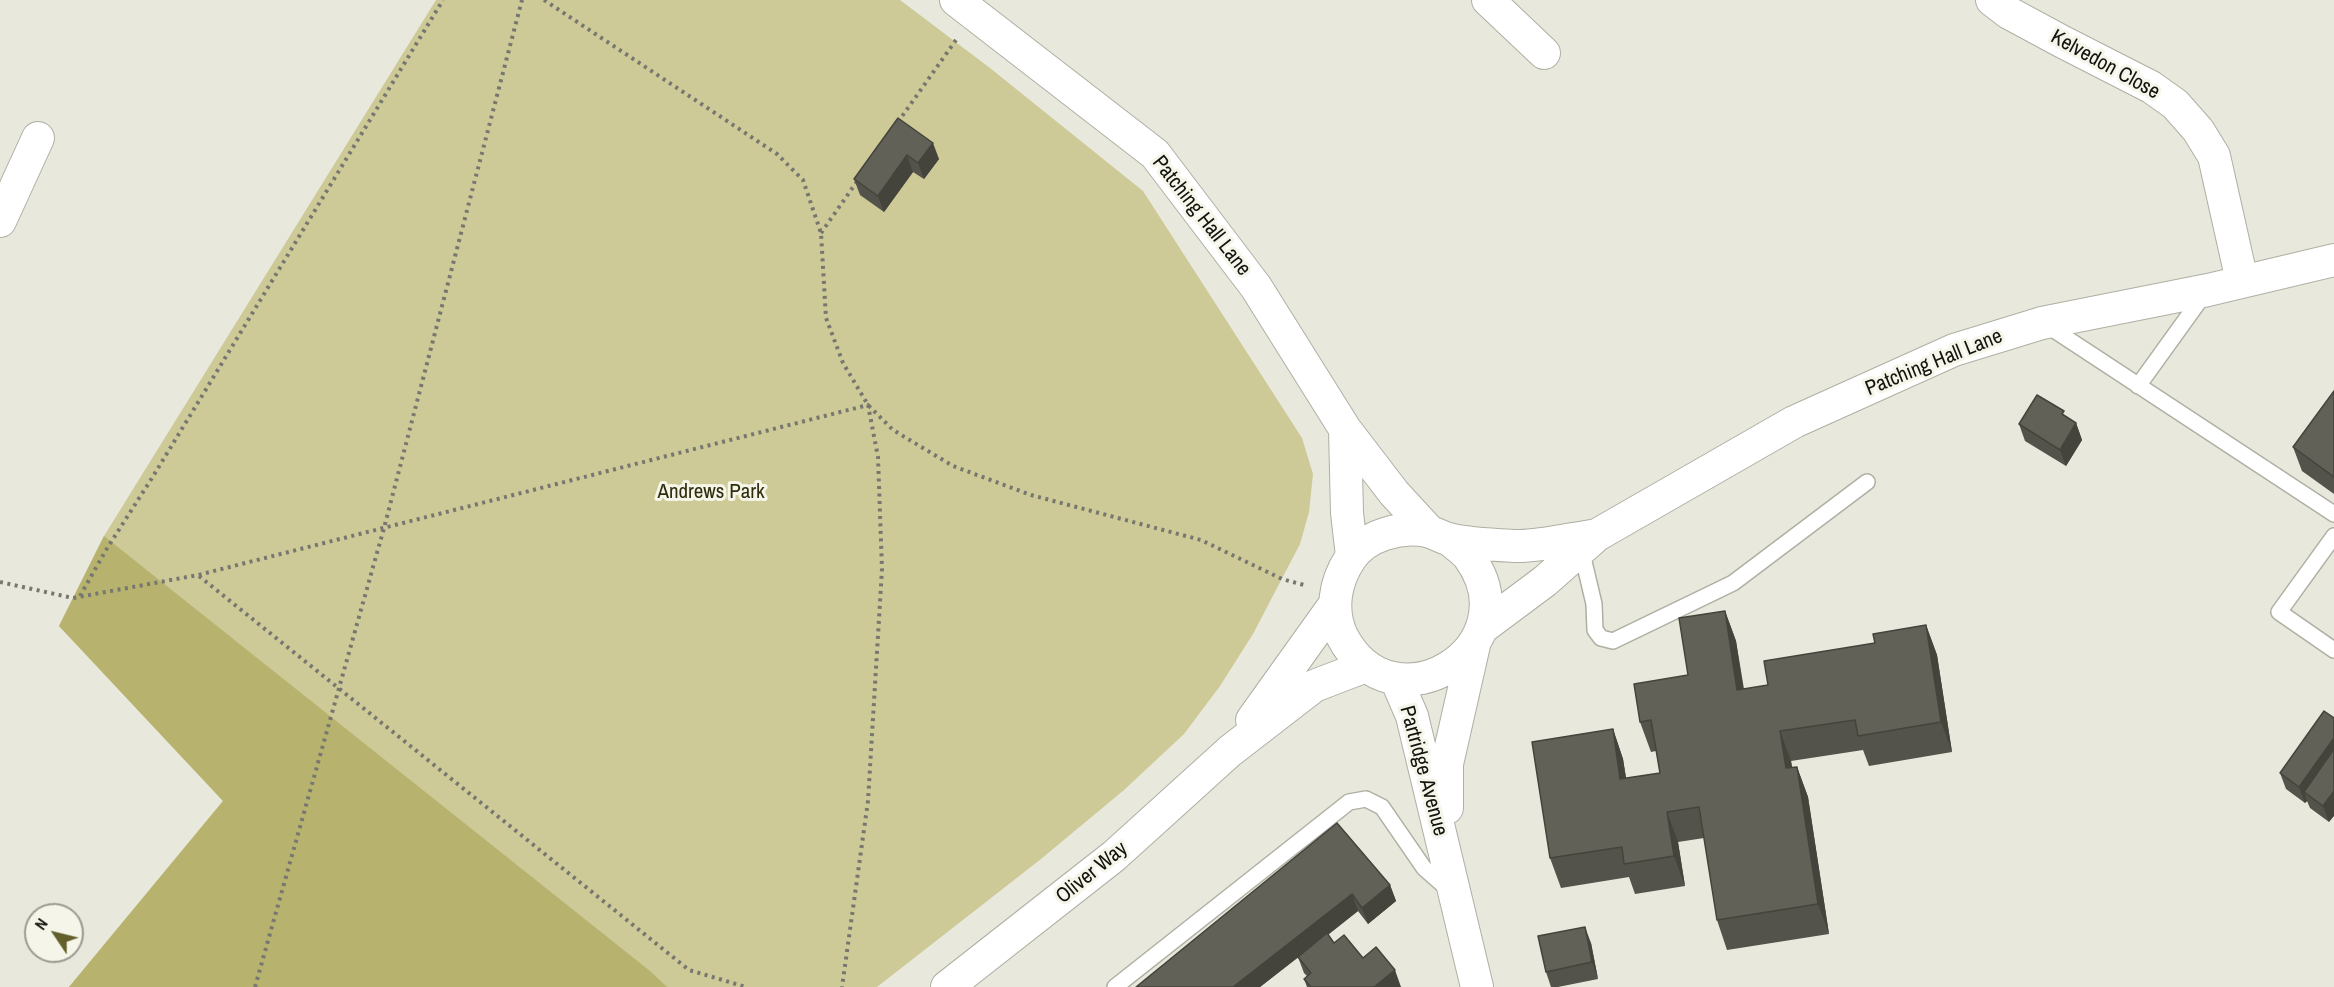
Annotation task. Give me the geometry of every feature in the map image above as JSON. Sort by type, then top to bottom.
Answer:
[{"type":"street","name":"Kelvedon Close","points":[[1992,0],[2061,41],[2151,87],[2175,104],[2198,130],[2214,156],[2242,281]]},
{"type":"street","points":[[1494,2],[1544,53]]},
{"type":"street","name":"Patching Hall Lane","points":[[965,7],[1155,154],[1256,287],[1345,429],[1394,493],[1439,535],[1468,556],[1481,578],[1485,603],[1478,637]]},
{"type":"street","points":[[0,221],[38,138]]},
{"type":"street","name":"Patching Hall Lane","points":[[1589,542],[1519,547],[1408,529],[1387,533],[1368,542],[1352,556],[1342,572],[1336,588],[1335,604],[1338,627],[1349,649],[1366,666],[1396,679],[1426,678],[1453,666],[1478,637],[1589,542],[1794,422],[1954,350],[2042,322],[2208,290],[2334,260]]},
{"type":"street","points":[[1345,429],[1347,513],[1352,556]]},
{"type":"street","name":"Oliver Way","points":[[1230,751],[1335,604]]},
{"type":"street","name":"Partridge Avenue","points":[[1447,863],[1447,764],[1478,637]]},
{"type":"street","name":"Oliver Way","points":[[947,987],[1114,856],[1230,751],[1314,686],[1366,666]]},
{"type":"street","name":"Partridge Avenue","points":[[1396,679],[1412,716],[1478,987]]},
{"type":"lane","points":[[2138,386],[2208,290]]},
{"type":"lane","points":[[2042,322],[2334,514]]},
{"type":"lane","points":[[1589,542],[1596,630],[1601,638],[1613,641],[1733,583],[1867,482]]},
{"type":"lane","points":[[2334,536],[2279,612],[2334,650]]},
{"type":"lane","points":[[1115,987],[1349,802],[1366,799],[1382,807],[1424,868],[1455,896]]},
{"type":"path","points":[[80,597],[106,550],[443,0]]},
{"type":"path","points":[[255,987],[384,528],[522,0]]},
{"type":"path","points":[[544,0],[777,154],[803,180],[820,233],[826,318],[843,363],[868,405],[893,430],[953,466],[1032,495],[1201,540],[1282,579],[1303,585]]},
{"type":"path","points":[[894,128],[965,7]]},
{"type":"path","points":[[820,233],[861,176]]},
{"type":"path","points":[[0,582],[73,598],[198,575],[868,405]]},
{"type":"path","points":[[842,987],[868,801],[882,569],[878,457],[868,405]]},
{"type":"path","points":[[198,575],[689,970],[746,987]]},
{"type":"green space","name":"Andrews Park","points":[[436,0],[900,0],[990,68],[1143,191],[1302,438],[1313,474],[1309,512],[1300,544],[1253,634],[1220,686],[1184,734],[1124,790],[1041,859],[877,987],[69,987],[223,801],[59,626],[104,536]]},
{"type":"shaded area","points":[[104,536],[650,971],[667,987],[69,987],[223,801],[59,626]]},
{"type":"building","points":[[898,118],[933,143],[918,163],[907,155],[878,196],[854,179]]},
{"type":"building","points":[[2334,391],[2334,477],[2293,447]]},
{"type":"building","points":[[2037,395],[2064,411],[2062,414],[2076,423],[2060,450],[2019,424]]},
{"type":"building","points":[[1725,611],[1737,690],[1768,685],[1764,661],[1875,643],[1873,634],[1926,625],[1941,722],[1858,736],[1855,720],[1780,731],[1786,768],[1797,767],[1818,904],[1717,920],[1699,807],[1667,812],[1674,856],[1624,864],[1622,847],[1550,858],[1532,742],[1613,729],[1620,779],[1660,773],[1651,720],[1640,722],[1634,684],[1688,675],[1679,618]]},
{"type":"building","points":[[2324,711],[2334,718],[2334,738],[2299,787],[2280,773]]},
{"type":"building","points":[[2334,749],[2334,791],[2323,806],[2304,792]]},
{"type":"building","points":[[1337,823],[1390,885],[1362,908],[1352,894],[1233,987],[1136,987]]},
{"type":"building","points":[[1585,927],[1592,962],[1546,972],[1538,936]]},
{"type":"building","points":[[1327,933],[1334,943],[1344,935],[1363,958],[1376,947],[1395,970],[1374,987],[1311,987],[1304,979],[1311,973],[1298,957]]}]
